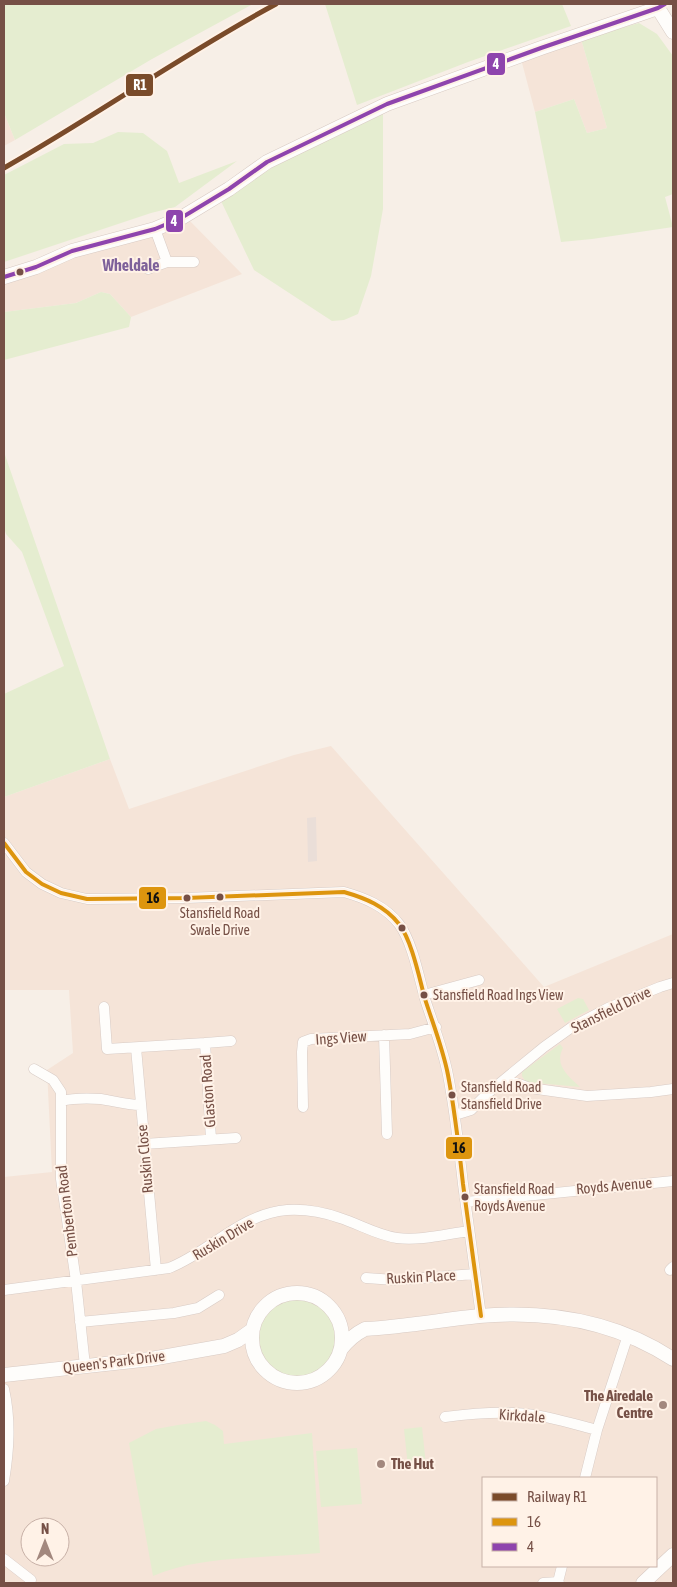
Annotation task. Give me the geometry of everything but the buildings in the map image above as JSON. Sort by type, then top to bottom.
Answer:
[{"type":"street","points":[[4,277],[36,267],[72,251],[155,229],[181,218],[229,189],[268,162],[387,104],[661,6],[673,32]]},
{"type":"street","points":[[155,229],[167,262]]},
{"type":"street","points":[[148,269],[167,262],[194,262]]},
{"type":"street","points":[[4,843],[26,872],[42,884],[61,893],[87,899],[186,898],[344,892],[361,896],[385,910],[400,925],[411,950],[424,995],[436,1027],[448,1074],[481,1316]]},
{"type":"street","points":[[424,995],[479,980]]},
{"type":"street","name":"Stansfield Drive","points":[[455,1116],[471,1110],[505,1079],[572,1027],[608,1008],[673,983]]},
{"type":"street","name":"Glaston Road","points":[[104,1007],[107,1049],[231,1041]]},
{"type":"street","name":"Ings View","points":[[304,1107],[303,1042],[311,1039],[410,1034],[436,1027]]},
{"type":"street","name":"Ings View","points":[[384,1035],[387,1134]]},
{"type":"street","name":"Glaston Road","points":[[205,1043],[211,1139]]},
{"type":"street","name":"Ruskin Close","points":[[136,1048],[156,1270]]},
{"type":"street","name":"Pemberton Road","points":[[34,1069],[53,1080],[61,1092],[61,1179],[76,1281],[85,1366]]},
{"type":"street","points":[[505,1079],[530,1088],[587,1096],[673,1089]]},
{"type":"street","points":[[61,1101],[79,1098],[140,1105]]},
{"type":"street","name":"Glaston Road","points":[[144,1144],[236,1138]]},
{"type":"street","name":"Royds Avenue","points":[[466,1202],[673,1181]]},
{"type":"street","name":"Ruskin Drive","points":[[4,1290],[169,1268],[185,1262],[232,1229],[249,1220],[286,1210],[322,1213],[398,1238],[414,1238],[469,1231]]},
{"type":"street","name":"Ruskin Place","points":[[366,1278],[395,1280],[475,1274]]},
{"type":"street","name":"Queen's Park Drive","points":[[4,1376],[151,1359],[224,1346],[238,1340],[252,1330],[256,1318],[268,1303],[277,1297],[296,1293],[320,1299],[331,1308],[339,1320]]},
{"type":"street","points":[[80,1322],[174,1313],[198,1308],[219,1295]]},
{"type":"street","points":[[339,1320],[365,1329],[481,1316],[533,1315],[576,1319],[628,1335],[672,1355]]},
{"type":"street","points":[[339,1320],[342,1334],[341,1349]]},
{"type":"street","points":[[252,1330],[255,1355],[261,1366],[271,1375],[284,1382],[299,1383],[313,1380],[326,1373],[349,1339],[365,1329]]},
{"type":"street","points":[[584,1477],[597,1430],[628,1335]]},
{"type":"street","name":"Queen's Park Drive","points":[[224,1346],[255,1355]]},
{"type":"street","points":[[4,1389],[7,1403],[6,1424],[9,1450],[4,1481]]},
{"type":"street","name":"Kirkdale","points":[[445,1417],[480,1413],[515,1413],[552,1418],[597,1430]]},
{"type":"street","points":[[643,1583],[673,1555]]},
{"type":"street","points":[[4,1560],[31,1580]]},
{"type":"street","points":[[543,1583],[558,1583],[562,1567]]},
{"type":"shaded area","points":[[581,39],[607,128],[587,133],[574,99],[535,112],[521,59]]},
{"type":"shaded area","points":[[4,113],[15,140],[4,146]]},
{"type":"shaded area","points":[[188,219],[242,274],[131,317],[110,294],[101,292],[76,303],[4,312],[4,281]]},
{"type":"shaded area","points":[[331,746],[544,987],[673,934],[673,1583],[4,1583],[4,1177],[52,1172],[47,1070],[73,1053],[69,990],[4,990],[4,797],[110,759],[129,809],[294,755]]},
{"type":"shaded area","points":[[316,817],[317,861],[308,862],[307,818]]},
{"type":"green space","points":[[4,4],[253,4],[152,59],[15,140],[4,113]]},
{"type":"green space","points":[[325,4],[562,4],[571,26],[468,62],[357,105]]},
{"type":"green space","points":[[639,23],[657,34],[673,56],[673,194],[665,197],[673,227],[561,242],[535,112],[574,99],[587,133],[607,128],[581,39]]},
{"type":"green space","points":[[383,114],[383,209],[371,276],[358,314],[344,320],[332,321],[254,270],[221,201],[276,165]]},
{"type":"green space","points":[[118,132],[143,133],[167,151],[179,183],[237,161],[175,207],[151,213],[4,262],[4,175],[64,144],[93,143]]},
{"type":"green space","points":[[101,292],[110,294],[131,317],[129,327],[4,360],[4,312],[76,303]]},
{"type":"green space","points":[[4,452],[110,759],[4,797],[4,694],[64,666],[22,552],[6,534],[4,527]]},
{"type":"green space","points":[[578,998],[583,999],[589,1010],[565,1023],[557,1009]]},
{"type":"green space","points":[[560,1044],[563,1048],[560,1060],[561,1065],[580,1087],[526,1082],[522,1072]]},
{"type":"green space","points":[[297,1297],[313,1300],[326,1309],[335,1322],[338,1338],[335,1354],[326,1367],[313,1376],[297,1379],[281,1376],[268,1367],[259,1354],[256,1338],[259,1322],[268,1309],[281,1300]]},
{"type":"green space","points":[[206,1421],[223,1431],[224,1444],[312,1433],[320,1553],[211,1561],[176,1568],[153,1576],[129,1443],[156,1429]]},
{"type":"green space","points":[[422,1427],[426,1465],[408,1467],[404,1429]]},
{"type":"green space","points":[[357,1448],[362,1504],[321,1507],[316,1451]]},
{"type":"railway","points":[[4,168],[207,43],[276,4]]},
{"type":"rail line","name":"R1","points":[[4,168],[207,43],[276,4]]},
{"type":"transit line","name":"4","points":[[4,277],[36,267],[72,251],[155,229],[181,218],[229,189],[267,162],[387,104],[665,4]]},
{"type":"transit line","name":"16","points":[[4,843],[26,872],[42,884],[61,893],[87,899],[186,898],[344,892],[374,903],[387,912],[399,924],[408,940],[446,1065],[455,1116],[481,1316]]},
{"type":"place","name":"Stansfield Road Swale Drive","points":[[220,897]]},
{"type":"place","name":"Stansfield Road Ings View","points":[[424,995]]},
{"type":"place","name":"Stansfield Road Stansfield Drive","points":[[452,1095]]},
{"type":"place","name":"Stansfield Road Royds Avenue","points":[[465,1197]]},
{"type":"place","name":"The Airedale Centre","points":[[663,1405]]},
{"type":"place","name":"The Hut","points":[[381,1464]]},
{"type":"district","name":"Wheldale","points":[[131,265]]}]
